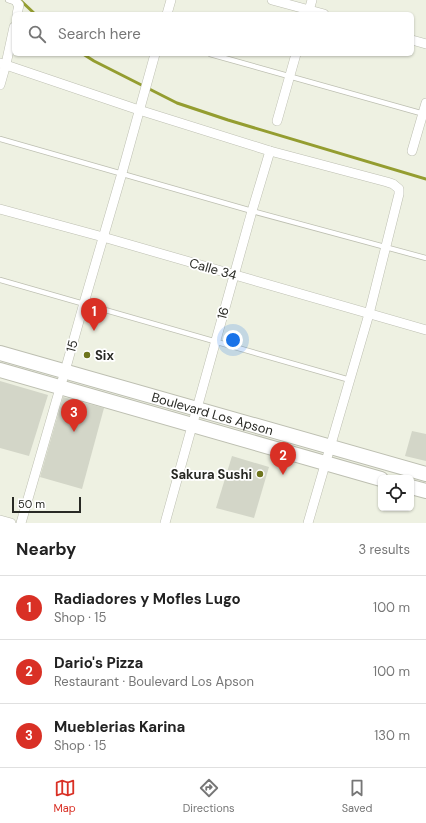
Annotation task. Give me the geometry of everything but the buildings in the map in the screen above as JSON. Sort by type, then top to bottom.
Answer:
[{"type":"main road","name":"Boulevard Los Apson","points":[[0,353],[426,474]]},
{"type":"main road","name":"Boulevard Los Apson","points":[[0,370],[378,478]]},
{"type":"main road","points":[[414,488],[426,491]]},
{"type":"street","points":[[167,12],[170,0]]},
{"type":"street","points":[[272,0],[308,12],[312,0]]},
{"type":"street","points":[[13,1],[19,4],[17,12]]},
{"type":"street","points":[[0,84],[3,64],[12,34]]},
{"type":"street","points":[[414,41],[426,44]]},
{"type":"street","name":"15","points":[[21,523],[154,56]]},
{"type":"street","points":[[277,121],[295,56]]},
{"type":"street","points":[[3,64],[139,110],[270,151],[387,182],[397,186],[399,189],[369,314],[308,523]]},
{"type":"street","points":[[412,151],[425,114],[426,103]]},
{"type":"street","name":"16","points":[[165,523],[270,151]]},
{"type":"street","name":"Calle 34","points":[[0,209],[103,237],[426,330]]},
{"type":"street","points":[[0,520],[11,523]]},
{"type":"lane","points":[[217,56],[425,114]]},
{"type":"lane","points":[[0,139],[252,211],[426,258]]},
{"type":"lane","points":[[0,280],[350,380]]},
{"type":"waterway","points":[[20,0],[33,12]]},
{"type":"waterway","points":[[86,56],[177,103],[228,120],[426,179]]},
{"type":"place","name":"Radiadores y Mofles Lugo","points":[[94,331]]},
{"type":"place","name":"Six","points":[[87,355]]},
{"type":"place","name":"Mueblerias Karina","points":[[74,432]]},
{"type":"place","name":"Sakura Sushi","points":[[260,474]]},
{"type":"place","name":"Dario's Pizza","points":[[283,475]]}]
